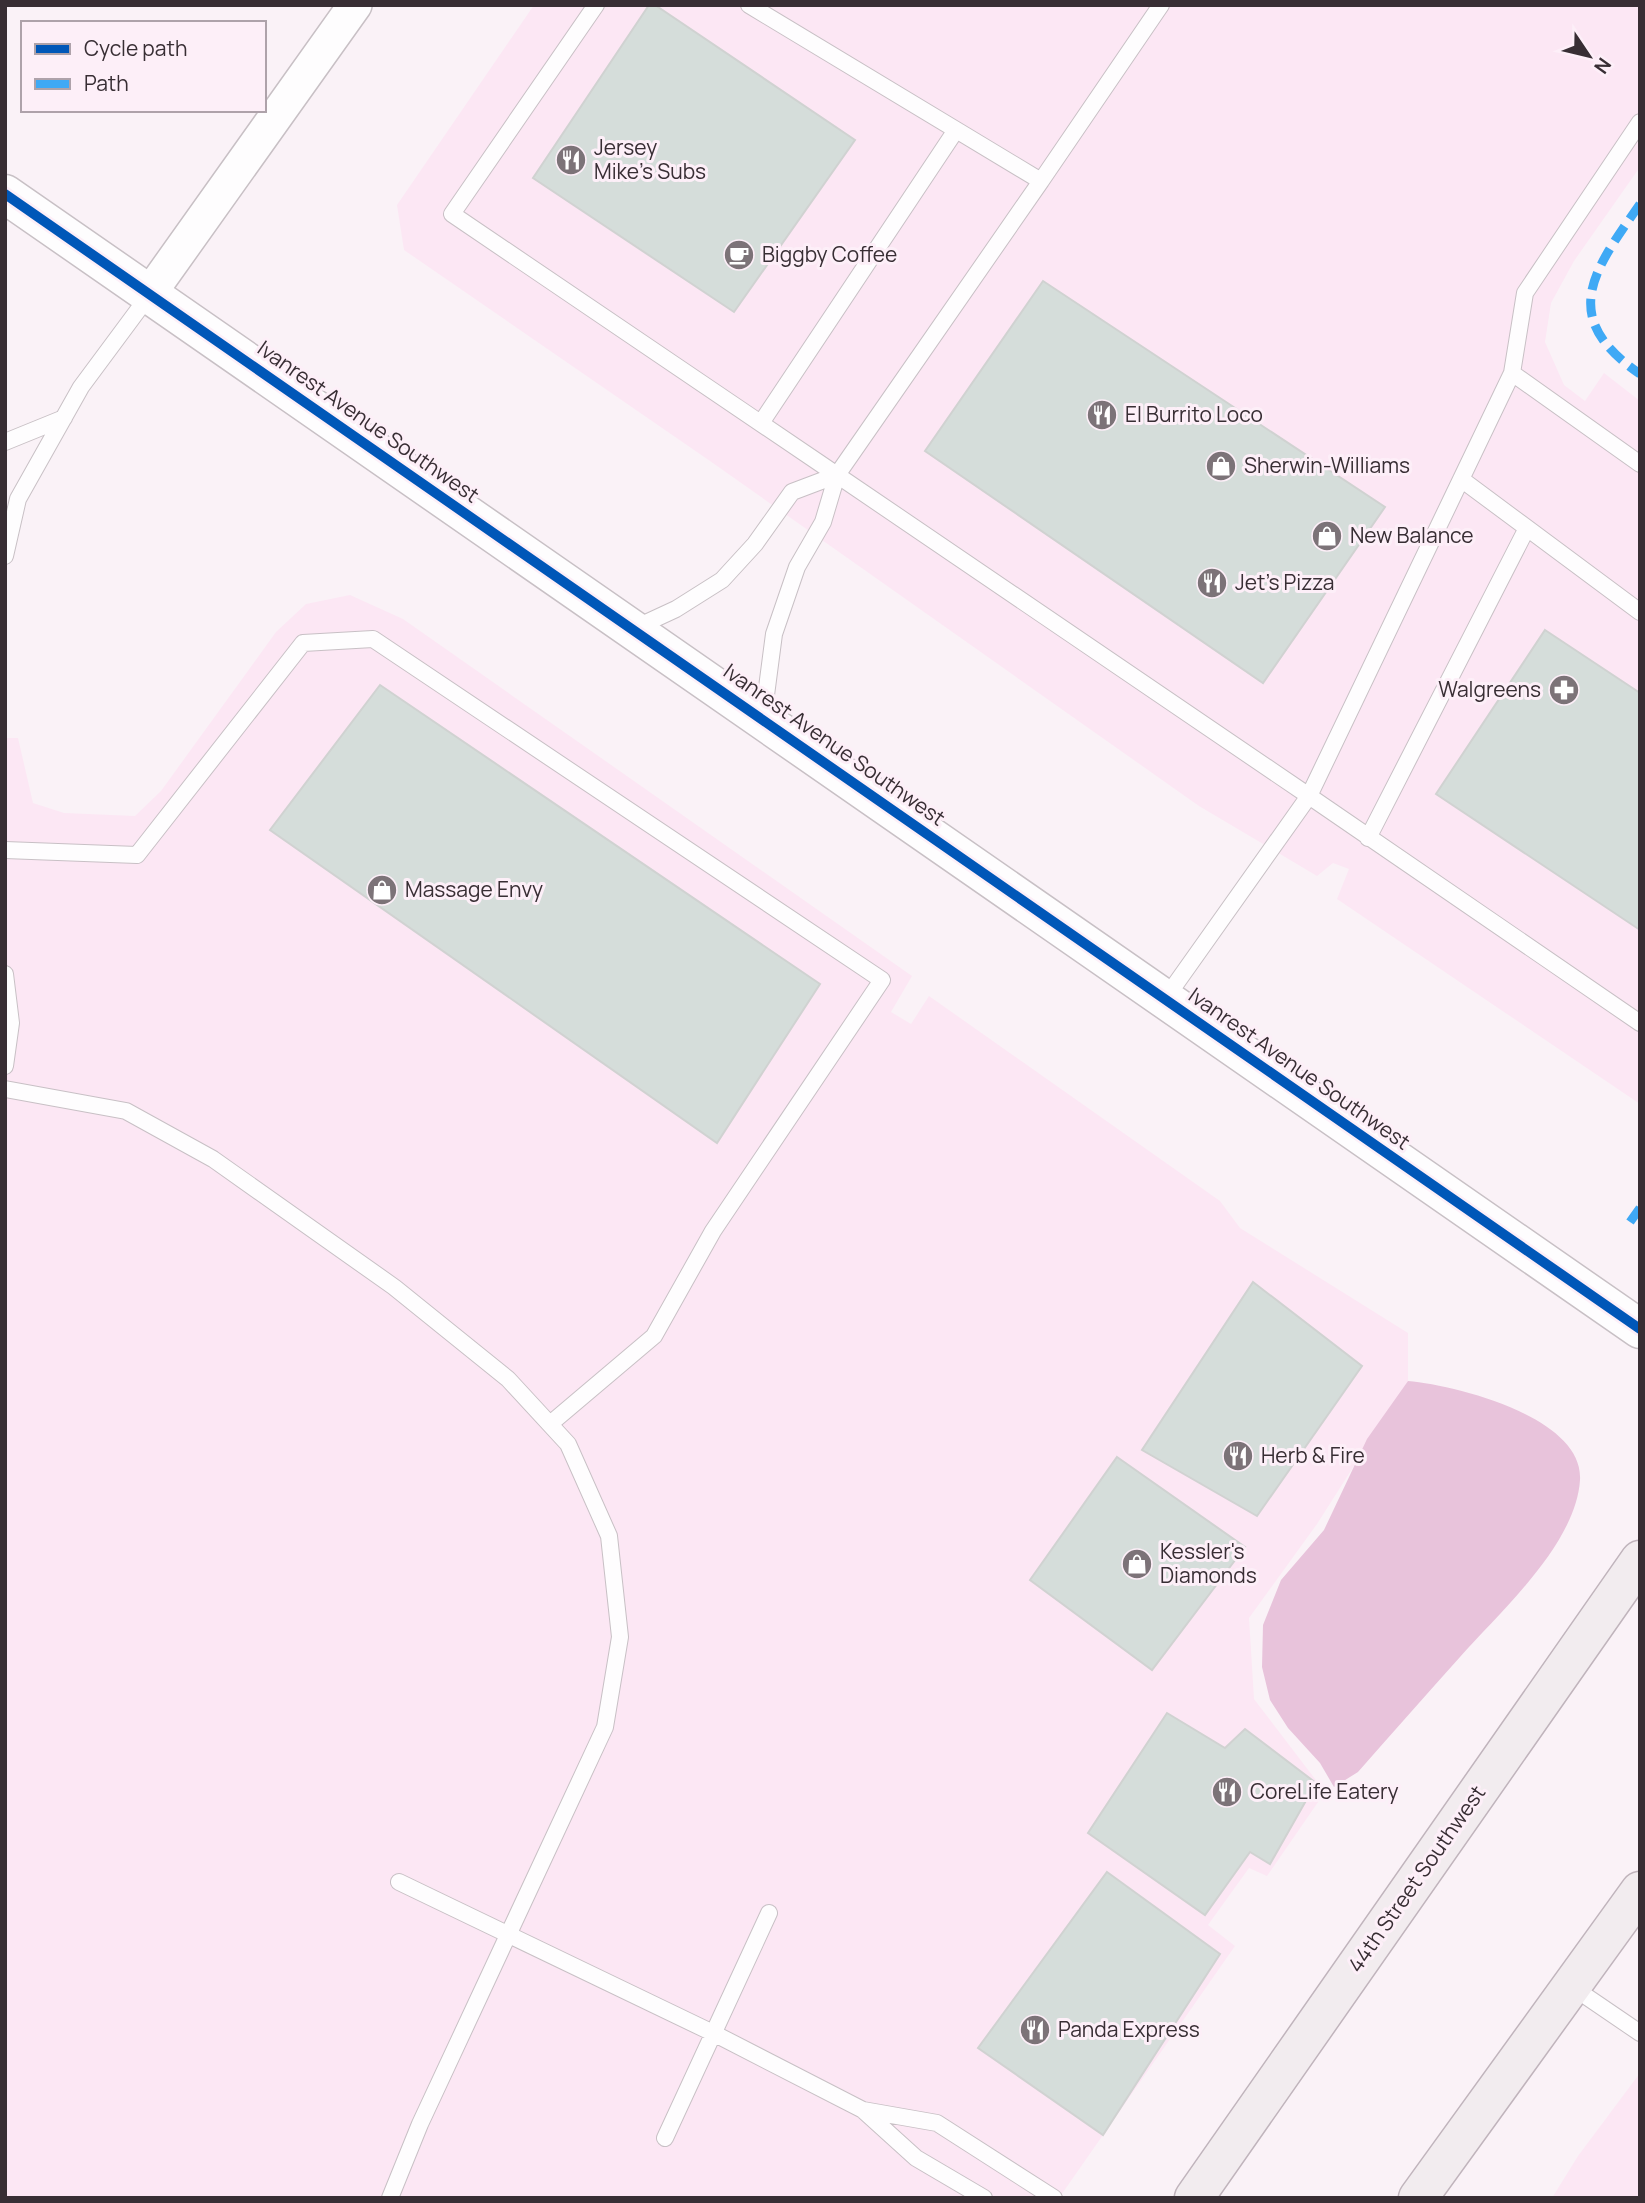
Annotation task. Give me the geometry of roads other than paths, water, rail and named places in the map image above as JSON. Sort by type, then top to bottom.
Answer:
[{"type":"main road","name":"44th Street Southwest","points":[[1194,2198],[1640,1560]]},
{"type":"main road","points":[[1418,2198],[1640,1891]]},
{"type":"street","points":[[150,293],[355,5]]},
{"type":"street","name":"Ivanrest Avenue Southwest","points":[[5,194],[1640,1329]]},
{"type":"lane","points":[[596,5],[452,214],[1640,1023]]},
{"type":"lane","points":[[749,5],[1041,181]]},
{"type":"lane","points":[[762,719],[774,634],[797,567],[823,522],[837,475],[1161,5]]},
{"type":"lane","points":[[1165,999],[1309,796],[1512,373],[1525,293],[1640,122]]},
{"type":"lane","points":[[761,423],[956,130]]},
{"type":"lane","points":[[5,556],[18,499],[81,387],[150,293]]},
{"type":"lane","points":[[1512,373],[1640,464]]},
{"type":"lane","points":[[5,442],[64,418]]},
{"type":"lane","points":[[633,629],[677,609],[722,580],[755,544],[792,492],[837,475]]},
{"type":"lane","points":[[1461,479],[1640,612]]},
{"type":"lane","points":[[1368,838],[1527,528]]},
{"type":"lane","points":[[5,850],[137,856],[303,643],[373,639],[882,979],[713,1231],[654,1336],[550,1424]]},
{"type":"lane","points":[[5,974],[11,1023],[5,1066]]},
{"type":"lane","points":[[5,1089],[125,1111],[213,1159],[394,1287],[508,1379],[568,1444],[609,1536],[620,1637],[605,1727],[420,2124],[390,2198]]},
{"type":"lane","points":[[399,1882],[713,2033],[863,2110],[916,2158],[984,2198]]},
{"type":"lane","points":[[665,2137],[769,1913]]},
{"type":"lane","points":[[1571,1986],[1640,2033]]},
{"type":"lane","points":[[863,2110],[937,2123],[1054,2198]]},
{"type":"place","name":"Jersey Mike's Subs","points":[[571,160]]},
{"type":"place","name":"Biggby Coffee","points":[[739,255]]},
{"type":"place","name":"El Burrito Loco","points":[[1102,415]]},
{"type":"place","name":"Sherwin-Williams","points":[[1221,466]]},
{"type":"place","name":"New Balance","points":[[1327,536]]},
{"type":"place","name":"Jet's Pizza","points":[[1212,583]]},
{"type":"place","name":"Walgreens","points":[[1564,690]]},
{"type":"place","name":"Massage Envy","points":[[382,890]]},
{"type":"place","name":"Herb & Fire","points":[[1238,1456]]},
{"type":"place","name":"Kessler's Diamonds","points":[[1137,1564]]},
{"type":"place","name":"CoreLife Eatery","points":[[1227,1792]]},
{"type":"place","name":"Panda Express","points":[[1035,2030]]}]
